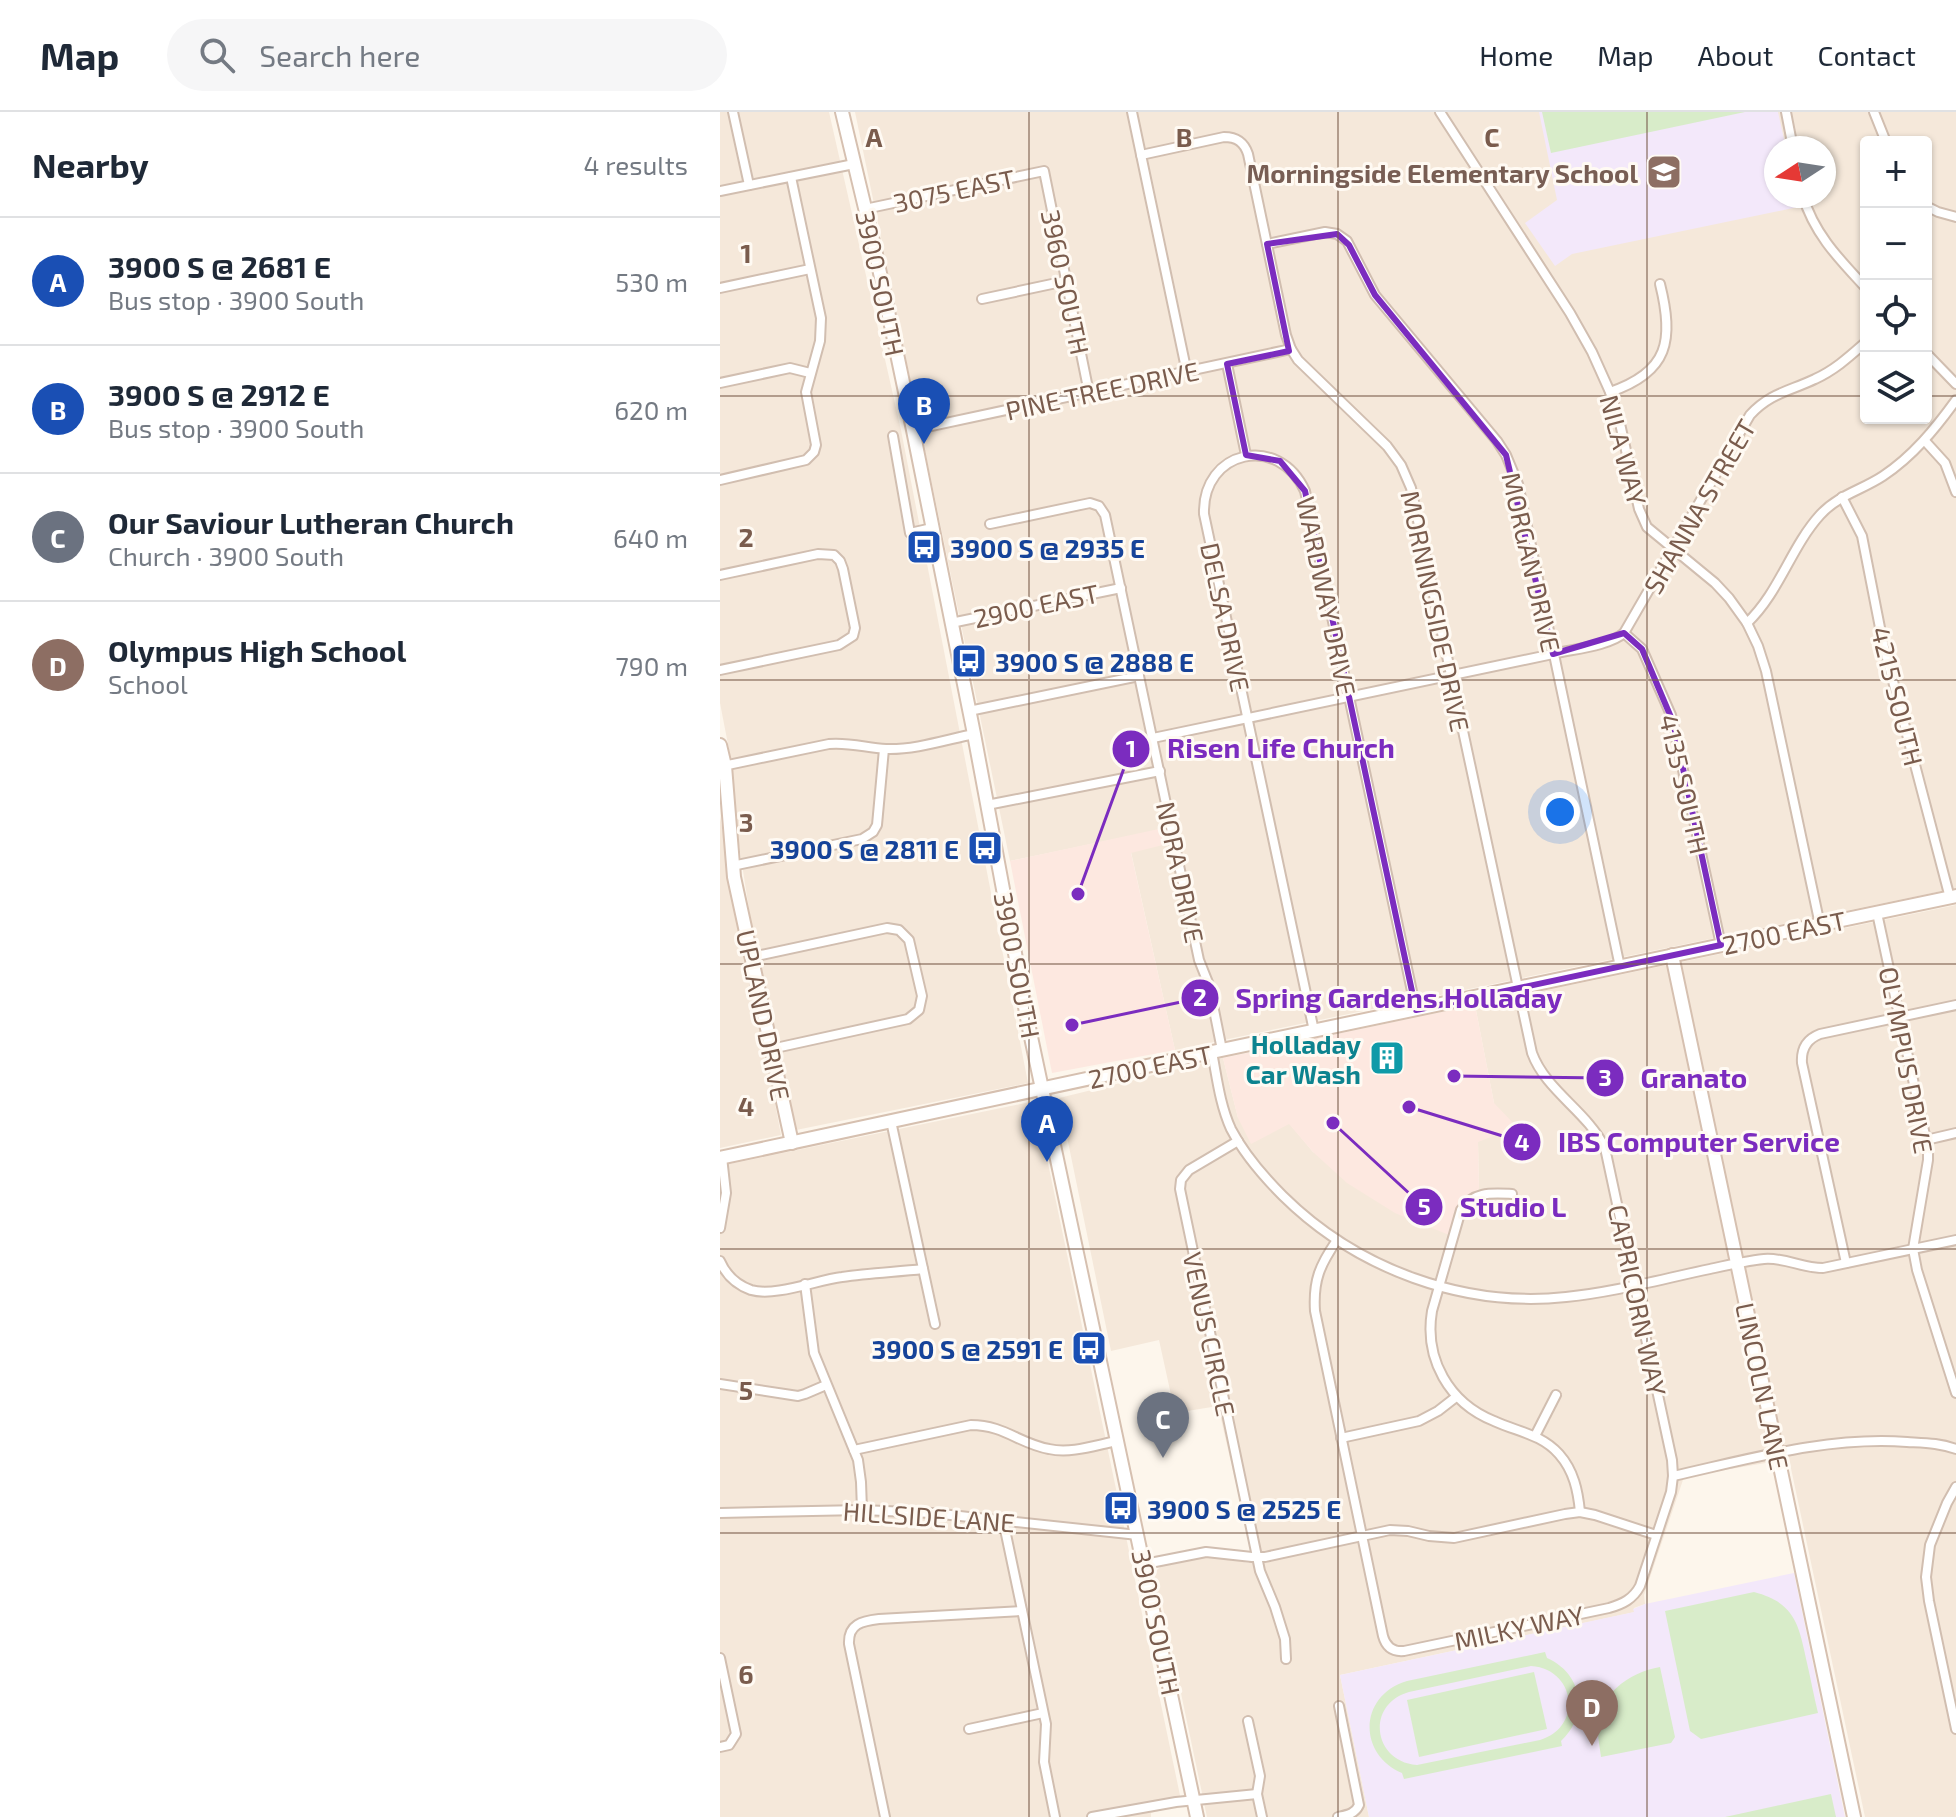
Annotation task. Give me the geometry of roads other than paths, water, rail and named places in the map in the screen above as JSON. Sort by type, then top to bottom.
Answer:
[{"type":"street","points":[[733,112],[749,185]]},
{"type":"street","name":"3900 SOUTH","points":[[843,112],[913,430],[1028,1023],[1197,1817]]},
{"type":"street","points":[[1132,112],[1187,373]]},
{"type":"street","name":"NILA WAY","points":[[1440,112],[1579,327],[1610,392],[1642,519],[1650,531],[1722,590],[1747,623],[1758,646],[1820,925]]},
{"type":"street","points":[[1786,112],[1791,136]]},
{"type":"street","points":[[1874,112],[1884,136]]},
{"type":"street","name":"MORNINGSIDE DRIVE","points":[[1141,155],[1224,137],[1243,143],[1291,349],[1298,360],[1387,446],[1405,473],[1413,495],[1518,988]]},
{"type":"street","points":[[720,191],[854,164]]},
{"type":"street","name":"3075 EAST","points":[[865,209],[1044,171]]},
{"type":"street","name":"3960 SOUTH","points":[[1044,171],[1089,393]]},
{"type":"street","points":[[720,480],[806,460],[816,445],[806,392],[820,341],[821,318],[791,177]]},
{"type":"street","points":[[1808,208],[1827,243],[1860,281]]},
{"type":"street","points":[[1930,208],[1956,217]]},
{"type":"street","name":"MORGAN DRIVE","points":[[1267,244],[1325,232],[1344,238],[1375,295],[1506,455],[1518,484],[1620,967]]},
{"type":"street","points":[[720,288],[810,269]]},
{"type":"street","points":[[982,299],[1066,281]]},
{"type":"street","points":[[1610,392],[1639,379],[1661,353],[1667,337],[1668,319],[1660,284]]},
{"type":"street","name":"SHANNA STREET","points":[[1624,633],[1756,408],[1780,392],[1826,373],[1860,347]]},
{"type":"street","name":"PINE TREE DRIVE","points":[[913,430],[1291,349]]},
{"type":"street","points":[[1932,359],[1956,384]]},
{"type":"street","points":[[1227,364],[1246,455]]},
{"type":"street","points":[[720,383],[790,368],[810,373]]},
{"type":"street","points":[[1747,623],[1760,610],[1813,523],[1842,497],[1882,477],[1925,441],[1956,400]]},
{"type":"street","points":[[893,436],[910,533],[932,528]]},
{"type":"street","points":[[1925,441],[1945,463],[1956,492]]},
{"type":"street","name":"WARDWAY DRIVE","points":[[1246,455],[1267,456],[1280,461],[1293,471],[1305,491],[1416,1010]]},
{"type":"street","name":"DELSA DRIVE","points":[[1246,455],[1227,463],[1217,473],[1209,485],[1204,506],[1314,1031]]},
{"type":"street","name":"4215 SOUTH","points":[[1842,497],[1862,536],[1883,643],[1953,897]]},
{"type":"street","name":"NORA DRIVE","points":[[990,524],[1087,503],[1099,506],[1105,515],[1199,960],[1209,985],[1223,1108],[1238,1141],[1255,1164],[1286,1199],[1337,1240],[1395,1271],[1439,1286],[1473,1294],[1530,1299],[1581,1296],[1737,1263],[1771,1259],[1815,1268],[1956,1240]]},
{"type":"street","points":[[720,575],[818,554],[834,555],[843,569],[855,628],[853,636],[839,645],[720,670]]},
{"type":"street","name":"2900 EAST","points":[[951,623],[1121,588]]},
{"type":"street","points":[[1153,738],[1553,654],[1613,640],[1624,633]]},
{"type":"street","name":"4135 SOUTH","points":[[1624,633],[1642,649],[1671,715],[1721,945]]},
{"type":"street","points":[[969,711],[1139,676]]},
{"type":"street","points":[[722,766],[829,744],[884,749],[920,746],[974,734]]},
{"type":"street","name":"UPLAND DRIVE","points":[[720,745],[732,866],[792,1143]]},
{"type":"street","points":[[732,866],[862,839],[875,829],[884,749]]},
{"type":"street","points":[[987,805],[1160,771]]},
{"type":"street","name":"2700 EAST","points":[[721,1158],[1953,897]]},
{"type":"street","name":"OLYMPUS DRIVE","points":[[1877,913],[1926,1140],[1928,1160],[1913,1249],[1956,1393]]},
{"type":"street","points":[[752,957],[887,928],[895,929],[903,932],[909,940],[922,996],[919,1010],[908,1019],[771,1049]]},
{"type":"street","name":"LINCOLN LANE","points":[[1672,955],[1854,1817]]},
{"type":"street","name":"CAPRICORN WAY","points":[[1518,988],[1537,1066],[1592,1128],[1605,1148],[1673,1465],[1671,1492],[1640,1586]]},
{"type":"street","points":[[1846,1263],[1802,1054],[1815,1035],[1956,1005]]},
{"type":"street","points":[[891,1121],[935,1324]]},
{"type":"street","points":[[1926,1140],[1956,1133]]},
{"type":"street","name":"VENUS CIRCLE","points":[[1238,1141],[1189,1170],[1181,1180],[1180,1189],[1257,1557],[1285,1639],[1286,1659]]},
{"type":"street","points":[[720,1228],[726,1193],[721,1158]]},
{"type":"street","points":[[1512,1194],[1481,1194],[1471,1198],[1459,1213],[1431,1320],[1432,1347],[1440,1373],[1456,1397],[1486,1418],[1535,1436],[1555,1450],[1575,1482],[1580,1512]]},
{"type":"street","points":[[1337,1240],[1320,1269],[1314,1302],[1362,1536]]},
{"type":"street","points":[[720,1261],[739,1284],[752,1290],[770,1292],[840,1277],[923,1269]]},
{"type":"street","points":[[805,1284],[814,1353],[860,1468],[862,1510]]},
{"type":"street","points":[[720,1384],[798,1396],[826,1385]]},
{"type":"street","points":[[1535,1436],[1556,1395]]},
{"type":"street","points":[[1341,1438],[1419,1421],[1456,1397]]},
{"type":"street","points":[[854,1450],[971,1425],[1000,1429],[1052,1450],[1117,1441]]},
{"type":"street","points":[[1673,1476],[1818,1445],[1873,1440],[1942,1444],[1956,1449]]},
{"type":"street","points":[[1956,1487],[1933,1537],[1926,1577],[1956,1729]]},
{"type":"street","name":"HILLSIDE LANE","points":[[720,1513],[862,1510],[932,1513],[1138,1535]]},
{"type":"street","points":[[1145,1564],[1206,1552],[1257,1557],[1398,1530],[1454,1538],[1580,1512],[1656,1535]]},
{"type":"street","points":[[1003,1520],[1047,1733],[1044,1762],[1055,1817]]},
{"type":"street","name":"MILKY WAY","points":[[1362,1536],[1383,1636],[1386,1644],[1397,1651],[1609,1608],[1629,1600],[1640,1586]]},
{"type":"street","points":[[885,1817],[849,1644],[851,1631],[857,1624],[879,1619],[1022,1611]]},
{"type":"street","points":[[720,1658],[736,1734],[725,1746]]},
{"type":"street","points":[[1338,1817],[1356,1811],[1359,1800],[1339,1706]]},
{"type":"street","points":[[969,1729],[1043,1713]]},
{"type":"street","points":[[1248,1721],[1260,1776],[1257,1794],[1262,1817]]},
{"type":"street","points":[[1092,1817],[1176,1802],[1257,1794]]},
{"type":"place","name":"Morningside Elementary School","points":[[1664,172]]},
{"type":"place","name":"3900 S @ 2912 E","points":[[924,444]]},
{"type":"place","name":"3900 S @ 2935 E","points":[[924,547]]},
{"type":"place","name":"3900 S @ 2888 E","points":[[969,661]]},
{"type":"place","name":"3900 S @ 2811 E","points":[[985,848]]},
{"type":"place","name":"Risen Life Church","points":[[1078,894]]},
{"type":"place","name":"Spring Gardens Holladay","points":[[1072,1025]]},
{"type":"place","name":"Holladay Car Wash","points":[[1387,1058]]},
{"type":"place","name":"Granato","points":[[1454,1076]]},
{"type":"place","name":"IBS Computer Service","points":[[1409,1107]]},
{"type":"place","name":"Studio L","points":[[1333,1123]]},
{"type":"place","name":"3900 S @ 2681 E","points":[[1047,1162]]},
{"type":"place","name":"3900 S @ 2591 E","points":[[1089,1348]]},
{"type":"place","name":"Our Saviour Lutheran Church","points":[[1163,1458]]},
{"type":"place","name":"3900 S @ 2525 E","points":[[1121,1508]]},
{"type":"place","name":"Olympus High School","points":[[1592,1746]]}]
